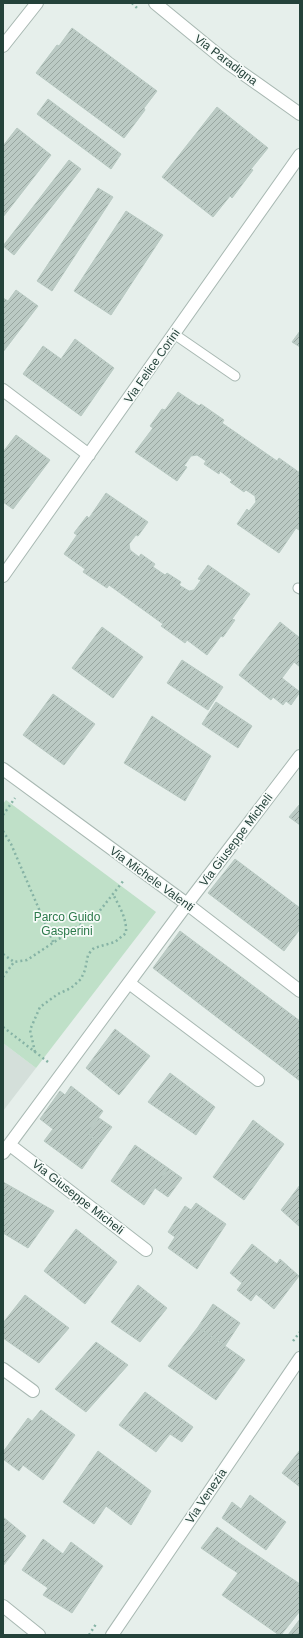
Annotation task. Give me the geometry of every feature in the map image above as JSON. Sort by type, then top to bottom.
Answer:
[{"type":"street","points":[[3,46],[37,3]]},
{"type":"street","name":"Via Paradigna","points":[[155,3],[228,63],[300,114]]},
{"type":"street","name":"Via Felice Corini","points":[[3,576],[300,155]]},
{"type":"street","points":[[3,390],[89,455]]},
{"type":"street","name":"Via Giuseppe Micheli","points":[[146,1250],[7,1149],[187,904],[300,756]]},
{"type":"street","name":"Via Michele Valenti","points":[[3,769],[187,904],[300,991]]},
{"type":"street","points":[[129,983],[258,1080]]},
{"type":"street","name":"Via Venezia","points":[[112,1635],[300,1358]]},
{"type":"street","points":[[3,1369],[33,1391]]},
{"type":"street","points":[[3,1606],[39,1635]]},
{"type":"lane","points":[[174,334],[235,376]]},
{"type":"path","points":[[3,831],[11,844],[54,944]]},
{"type":"path","points":[[3,954],[14,962],[27,960],[54,944],[98,913],[124,879]]},
{"type":"path","points":[[35,1052],[30,1030],[40,1007],[51,998],[72,988],[81,979],[90,951],[94,948],[116,942],[126,932],[126,922],[123,912],[113,894]]},
{"type":"path","points":[[3,977],[14,962]]},
{"type":"path","points":[[3,1027],[62,1073]]},
{"type":"shaded area","points":[[3,1043],[36,1068],[3,1111]]},
{"type":"green space","name":"Parco Guido Gasperini","points":[[6,800],[156,912],[36,1068],[3,1043],[3,804]]},
{"type":"building","points":[[72,28],[157,91],[124,138],[36,73]]},
{"type":"building","points":[[48,99],[121,154],[111,169],[37,114]]},
{"type":"building","points":[[217,107],[268,148],[251,169],[253,170],[232,198],[230,196],[213,217],[162,177]]},
{"type":"building","points":[[17,128],[51,155],[3,217],[3,146]]},
{"type":"building","points":[[69,160],[81,169],[14,255],[3,246]]},
{"type":"building","points":[[98,188],[113,197],[52,291],[37,281]]},
{"type":"building","points":[[126,211],[163,235],[111,315],[74,291]]},
{"type":"building","points":[[16,290],[38,306],[3,352],[3,298],[8,301]]},
{"type":"building","points":[[300,331],[300,347],[292,342]]},
{"type":"building","points":[[75,339],[114,368],[81,416],[23,374],[43,346],[61,359]]},
{"type":"building","points":[[178,392],[199,406],[201,404],[224,420],[222,423],[277,461],[279,458],[300,473],[300,528],[299,530],[296,528],[279,553],[237,524],[247,509],[249,511],[256,502],[255,496],[246,490],[244,492],[230,482],[232,480],[220,471],[219,474],[204,464],[206,461],[197,455],[191,456],[184,466],[187,467],[177,481],[135,452],[153,428],[150,426],[162,409],[165,410]]},
{"type":"building","points":[[16,435],[50,460],[13,509],[3,502],[3,452]]},
{"type":"building","points":[[106,493],[148,522],[138,536],[136,535],[129,544],[130,550],[139,557],[141,554],[155,564],[153,567],[165,575],[167,573],[181,582],[179,585],[189,591],[194,590],[201,580],[198,579],[208,565],[250,594],[232,619],[235,620],[223,637],[221,636],[207,655],[187,640],[185,643],[161,626],[163,624],[109,585],[107,588],[83,572],[85,569],[64,554],[77,535],[74,533],[87,516],[89,518]]},
{"type":"building","points":[[280,622],[300,638],[300,667],[294,662],[282,678],[300,692],[291,705],[286,701],[283,705],[273,697],[271,700],[239,675]]},
{"type":"building","points":[[102,627],[143,657],[113,698],[72,668]]},
{"type":"building","points":[[182,660],[223,687],[208,710],[167,683]]},
{"type":"building","points":[[53,694],[95,724],[64,765],[23,735]]},
{"type":"building","points":[[216,702],[252,726],[238,748],[202,724]]},
{"type":"building","points":[[152,716],[211,756],[185,801],[124,763]]},
{"type":"building","points":[[300,804],[300,825],[289,817]]},
{"type":"building","points":[[235,859],[300,908],[300,929],[284,951],[208,893]]},
{"type":"building","points":[[180,931],[300,1021],[300,1081],[153,968]]},
{"type":"building","points":[[115,1029],[150,1056],[119,1095],[86,1068]]},
{"type":"building","points":[[170,1073],[215,1107],[196,1135],[148,1102]]},
{"type":"building","points":[[71,1086],[103,1111],[87,1133],[100,1143],[82,1169],[44,1141],[53,1129],[40,1119],[60,1091],[65,1095]]},
{"type":"building","points":[[99,1118],[112,1127],[100,1143],[87,1133]]},
{"type":"building","points":[[253,1120],[284,1144],[244,1200],[213,1177]]},
{"type":"building","points":[[135,1145],[168,1168],[144,1205],[111,1181]]},
{"type":"building","points":[[168,1168],[182,1178],[168,1197],[155,1188]]},
{"type":"building","points":[[3,1182],[54,1211],[28,1248],[3,1233]]},
{"type":"building","points":[[300,1185],[300,1227],[281,1210]]},
{"type":"building","points":[[196,1203],[226,1224],[197,1269],[168,1248],[175,1237],[168,1232],[185,1206],[191,1210]]},
{"type":"building","points":[[76,1229],[117,1262],[85,1304],[44,1271]]},
{"type":"building","points":[[252,1244],[277,1264],[280,1259],[299,1276],[274,1309],[256,1294],[251,1301],[237,1290],[242,1283],[230,1273]]},
{"type":"building","points":[[138,1285],[167,1308],[140,1342],[111,1322]]},
{"type":"building","points":[[25,1295],[69,1328],[39,1363],[3,1338],[3,1323]]},
{"type":"building","points":[[213,1304],[240,1323],[225,1346],[198,1327]]},
{"type":"building","points":[[198,1327],[245,1360],[216,1400],[168,1366]]},
{"type":"building","points":[[96,1342],[128,1365],[86,1412],[55,1389]]},
{"type":"building","points":[[145,1392],[193,1427],[182,1442],[170,1434],[156,1452],[119,1425]]},
{"type":"building","points":[[41,1410],[75,1435],[43,1480],[23,1465],[19,1471],[3,1459],[3,1452],[28,1418],[32,1421]]},
{"type":"building","points":[[300,1450],[300,1487],[282,1473]]},
{"type":"building","points":[[98,1451],[151,1491],[131,1525],[106,1506],[94,1524],[63,1502]]},
{"type":"building","points":[[250,1495],[286,1522],[266,1550],[222,1518],[232,1502],[241,1509]]},
{"type":"building","points":[[3,1517],[26,1536],[3,1566]]},
{"type":"building","points":[[217,1527],[242,1545],[227,1566],[201,1548]]},
{"type":"building","points":[[43,1539],[63,1554],[71,1542],[103,1566],[72,1613],[43,1595],[48,1588],[22,1570]]},
{"type":"building","points":[[242,1545],[300,1584],[300,1611],[281,1635],[222,1595],[238,1573],[227,1566]]},
{"type":"building","points":[[300,1619],[300,1635],[288,1635]]}]
